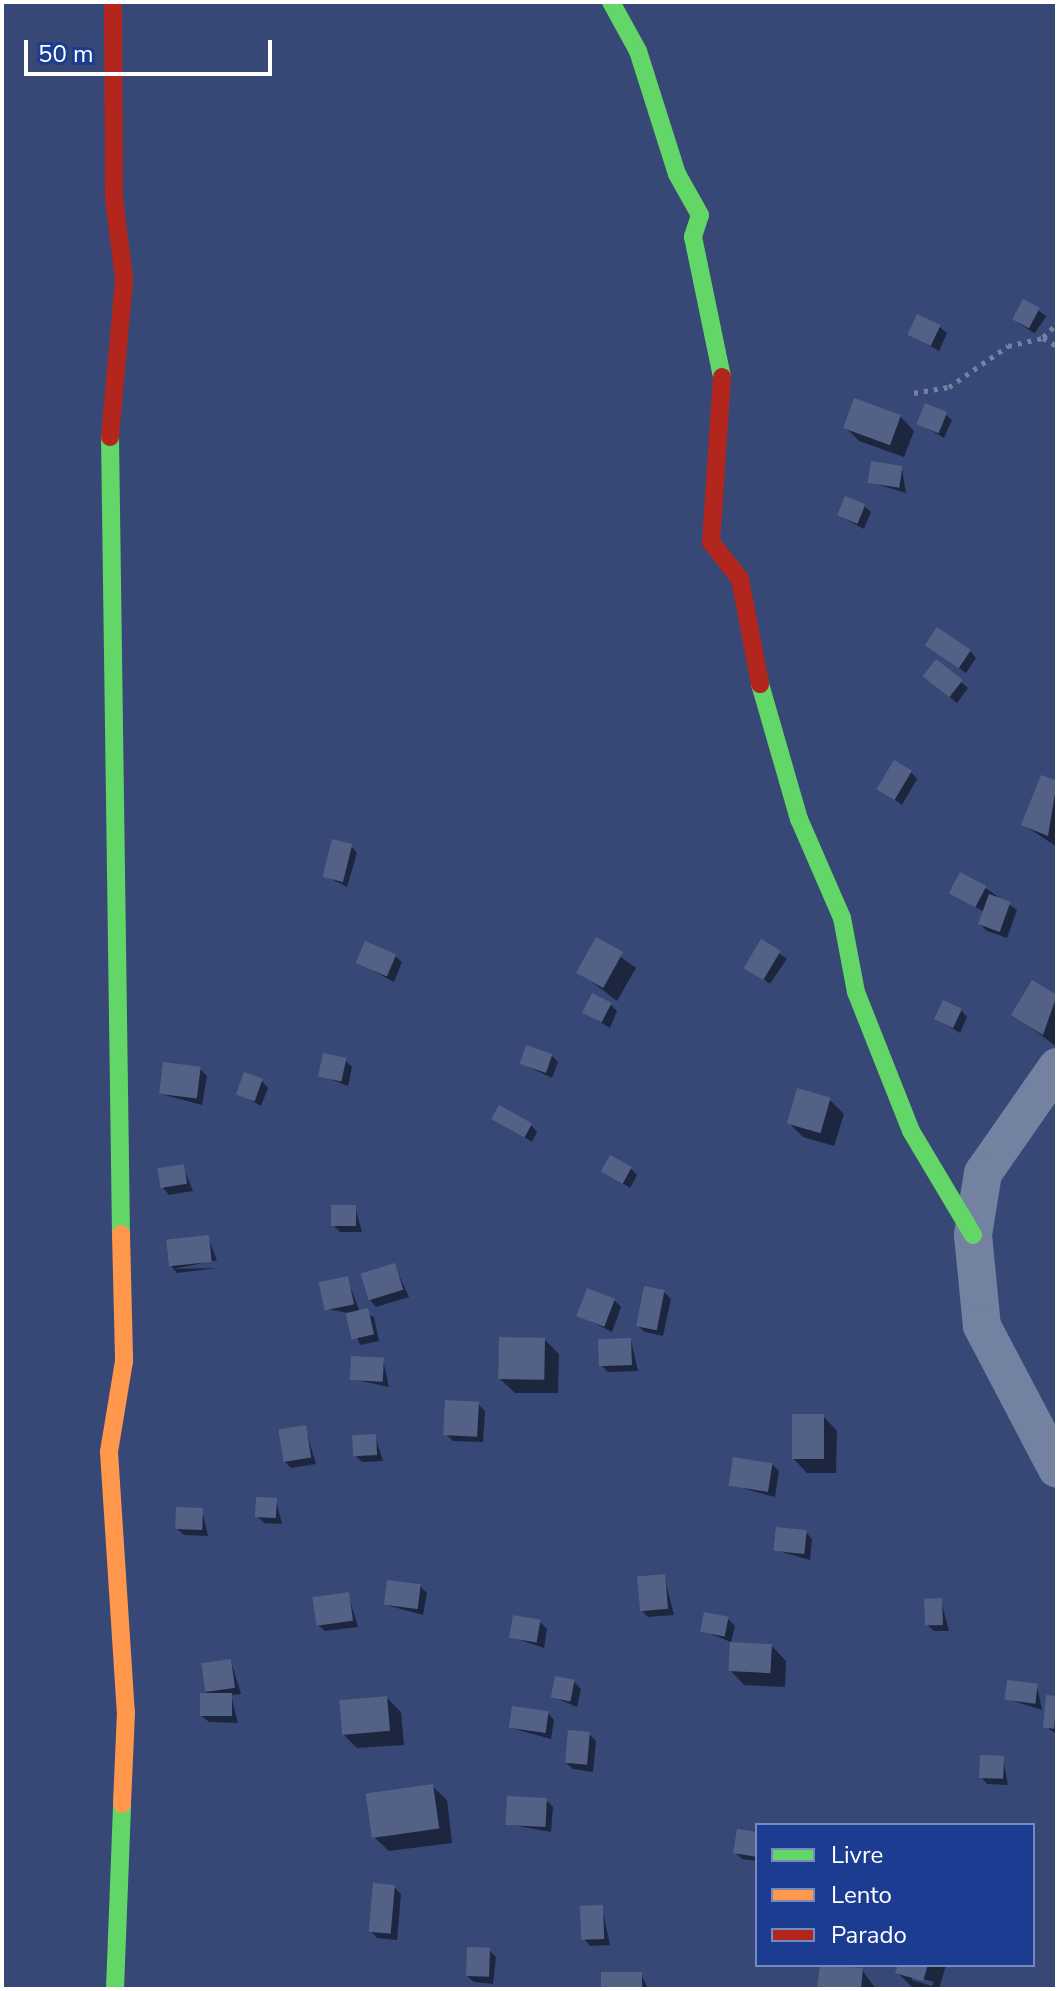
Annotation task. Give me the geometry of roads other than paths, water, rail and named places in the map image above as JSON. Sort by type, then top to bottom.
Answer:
[{"type":"street","points":[[113,2],[114,199],[124,279],[106,480],[124,1361],[109,1452],[126,1727],[115,1989]]},
{"type":"street","points":[[611,2],[638,51],[677,174],[700,215],[693,237],[726,394],[711,542],[740,579],[764,705],[799,819],[842,918],[856,992],[911,1131],[973,1235]]},
{"type":"street","points":[[1057,1067],[983,1173],[973,1235],[982,1326],[1057,1469]]}]
